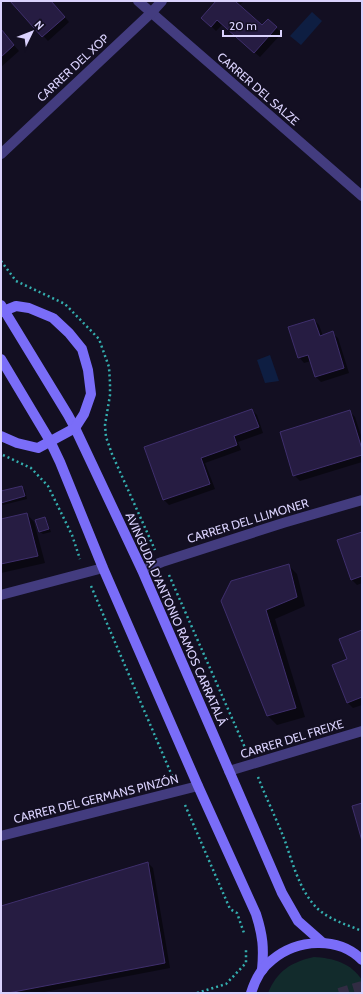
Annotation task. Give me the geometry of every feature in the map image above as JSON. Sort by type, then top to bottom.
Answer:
[{"type":"main road","points":[[1,436],[17,443],[38,448],[75,428],[84,414],[91,394],[88,370],[82,349],[70,333],[53,318],[30,308],[16,306],[2,309]]},
{"type":"main road","name":"AVINGUDA D'ANTONIO RAMOS CARRATALÁ","points":[[2,309],[75,428],[142,570],[282,893],[298,921],[323,943]]},
{"type":"main road","points":[[1,359],[50,441],[102,568],[256,914],[262,932],[264,950],[262,970]]},
{"type":"main road","points":[[251,993],[255,981],[271,960],[281,953],[296,946],[309,943],[323,943],[343,948],[361,958]]},
{"type":"street","name":"CARRER DEL SALZE","points":[[138,1],[362,196]]},
{"type":"street","name":"CARRER DEL XOP","points":[[1,154],[162,1]]},
{"type":"street","name":"CARRER DEL LLIMONER","points":[[142,570],[162,562],[283,523],[362,500]]},
{"type":"street","points":[[1,595],[86,574],[102,568]]},
{"type":"street","name":"CARRER DEL FREIXE","points":[[229,771],[362,731]]},
{"type":"street","name":"CARRER DEL GERMANS PINZÓN","points":[[1,836],[198,786]]},
{"type":"path","points":[[1,261],[16,280],[65,304],[99,339],[108,367],[110,382],[110,395],[105,425],[106,437],[114,458],[171,579],[252,764],[285,841],[292,865],[308,896],[318,910],[362,931]]},
{"type":"path","points":[[1,454],[31,468],[48,486],[72,535],[86,574],[230,909],[237,913],[247,939]]},
{"type":"path","points":[[197,993],[226,984],[246,963],[246,947]]},
{"type":"green space","points":[[314,957],[335,960],[353,969],[362,980],[362,993],[268,993],[280,973],[298,962]]},
{"type":"water","points":[[312,12],[322,21],[301,45],[290,36]]},
{"type":"water","points":[[270,355],[279,381],[265,383],[257,360]]},
{"type":"building","points":[[10,1],[51,1],[65,17],[42,37]]},
{"type":"building","points":[[216,1],[235,1],[262,25],[268,19],[277,27],[254,53],[217,20],[211,27],[201,18]]},
{"type":"building","points":[[1,29],[14,45],[1,57]]},
{"type":"building","points":[[314,319],[320,336],[333,331],[344,368],[315,377],[308,355],[298,358],[288,327]]},
{"type":"building","points":[[252,409],[259,427],[234,436],[237,445],[201,458],[210,484],[163,500],[144,447]]},
{"type":"building","points":[[350,410],[362,449],[362,455],[293,476],[280,432]]},
{"type":"building","points":[[22,486],[25,496],[1,503],[1,491]]},
{"type":"building","points":[[27,513],[38,556],[1,564],[1,519]]},
{"type":"building","points":[[45,517],[49,529],[39,532],[35,520]]},
{"type":"building","points":[[362,532],[362,576],[351,580],[337,540]]},
{"type":"building","points":[[289,564],[297,597],[266,610],[296,708],[267,716],[221,601],[231,581]]},
{"type":"building","points":[[362,630],[362,697],[347,703],[332,665],[347,659],[339,639]]},
{"type":"building","points":[[362,803],[362,841],[352,806]]},
{"type":"building","points":[[148,862],[165,963],[8,993],[1,993],[1,906]]},
{"type":"tunnel","points":[[339,993],[362,986]]}]
